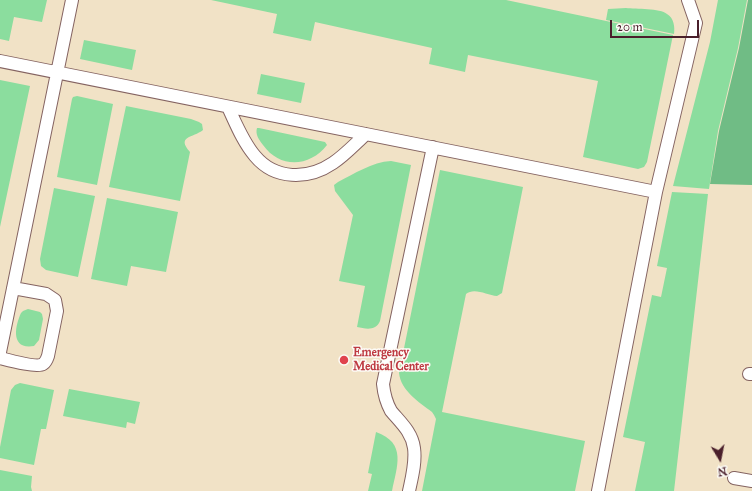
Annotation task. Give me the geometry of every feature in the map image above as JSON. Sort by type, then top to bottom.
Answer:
[{"type":"lane","points":[[0,352],[72,0]]},
{"type":"lane","points":[[598,491],[656,192],[696,23],[688,0]]},
{"type":"lane","points":[[0,62],[656,192]]},
{"type":"lane","points":[[228,107],[254,156],[265,166],[276,172],[291,175],[305,174],[320,170],[333,163],[366,134]]},
{"type":"lane","points":[[409,491],[413,472],[414,446],[407,430],[391,410],[384,397],[383,384],[433,147]]},
{"type":"lane","points":[[0,358],[33,365],[43,364],[48,356],[57,311],[56,300],[46,294],[13,288]]},
{"type":"lane","points":[[734,478],[752,481]]},
{"type":"green space","points":[[0,0],[47,0],[42,22],[14,17],[9,41],[0,39]]},
{"type":"green space","points":[[211,0],[506,0],[673,35],[647,162],[644,167],[638,169],[583,157],[598,81],[468,55],[465,72],[429,64],[432,48],[315,22],[311,41],[273,33],[277,14]]},
{"type":"green space","points":[[718,0],[747,0],[738,48],[718,131],[709,189],[673,186],[710,42]]},
{"type":"green space","points":[[748,0],[752,0],[752,185],[710,184],[719,131],[739,48]]},
{"type":"green space","points":[[626,8],[664,12],[673,20],[674,34],[606,20],[608,9]]},
{"type":"green space","points":[[84,40],[136,50],[132,70],[80,59]]},
{"type":"green space","points":[[261,74],[305,83],[301,103],[257,94]]},
{"type":"green space","points":[[0,80],[30,86],[0,227]]},
{"type":"green space","points":[[77,96],[113,104],[97,185],[57,177],[72,99],[73,97]]},
{"type":"green space","points":[[126,106],[191,119],[202,124],[203,130],[185,140],[186,147],[190,152],[180,201],[109,187]]},
{"type":"green space","points":[[257,128],[325,142],[327,145],[312,158],[304,161],[286,161],[270,153],[259,139],[257,135]]},
{"type":"green space","points":[[391,161],[411,165],[380,321],[373,328],[360,328],[357,327],[365,286],[339,281],[353,215],[335,191],[334,185],[350,175],[370,166]]},
{"type":"green space","points":[[440,170],[523,187],[502,293],[497,296],[477,291],[466,294],[442,412],[585,441],[575,491],[422,491],[436,419],[432,412],[411,396],[403,385],[399,373]]},
{"type":"green space","points":[[54,188],[95,196],[78,277],[46,270],[41,266],[40,259]]},
{"type":"green space","points":[[672,192],[708,194],[674,491],[635,491],[645,442],[623,437],[652,295],[661,297],[667,268],[657,266]]},
{"type":"green space","points":[[107,198],[178,212],[166,272],[131,266],[127,286],[91,279]]},
{"type":"green space","points":[[28,309],[40,312],[43,319],[39,340],[34,346],[26,346],[21,344],[16,336],[17,324],[21,313]]},
{"type":"green space","points":[[20,383],[54,390],[46,429],[41,429],[34,465],[0,458],[0,447],[11,390],[15,385]]},
{"type":"green space","points":[[69,389],[140,402],[135,424],[127,422],[126,428],[63,416]]},
{"type":"green space","points":[[376,432],[392,442],[398,456],[392,491],[368,491],[372,474],[368,473]]},
{"type":"green space","points":[[0,470],[32,476],[32,491],[0,491]]},
{"type":"place","name":"Emergency Medical Center","points":[[344,360]]}]
